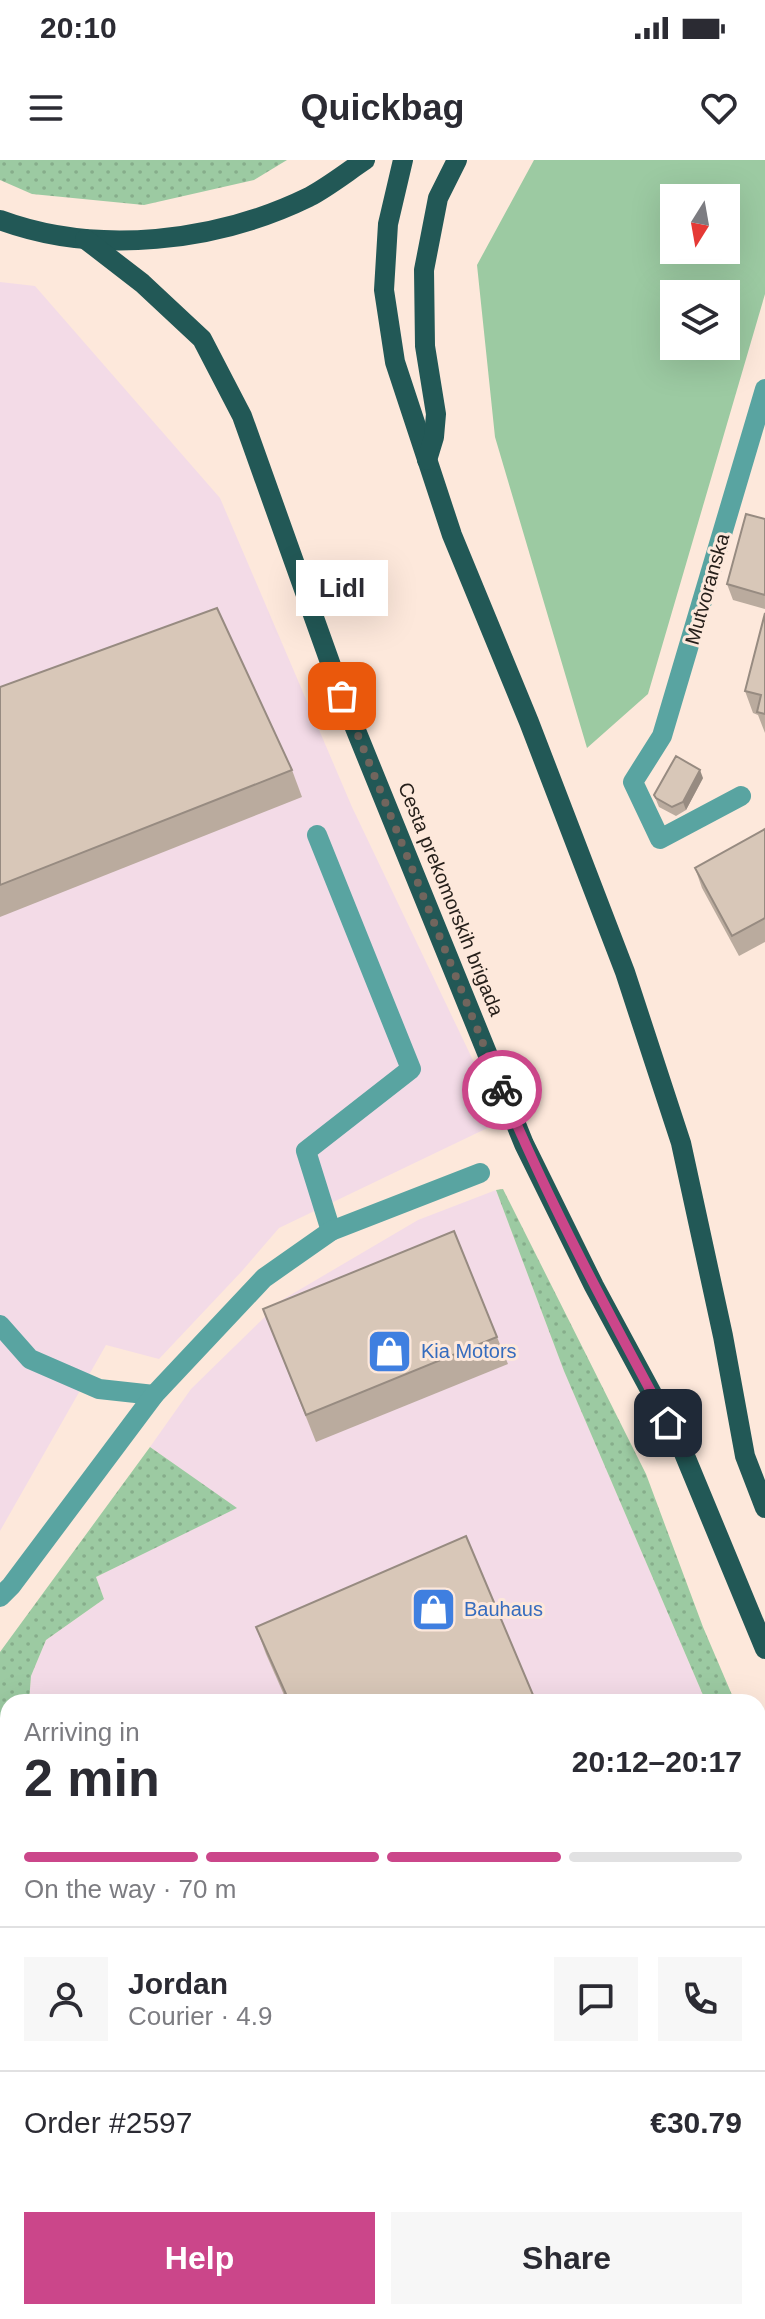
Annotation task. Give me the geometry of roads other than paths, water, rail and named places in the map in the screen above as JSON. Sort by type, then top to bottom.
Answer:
[{"type":"main road","points":[[5,224],[85,239],[162,239],[238,225],[310,196],[365,160]]},
{"type":"main road","points":[[403,160],[388,224],[384,290],[395,362],[452,535],[529,722],[625,972],[676,1129],[723,1336],[745,1456],[765,1508]]},
{"type":"main road","points":[[427,460],[434,437],[436,414],[425,346],[424,270],[438,198],[457,160]]},
{"type":"main road","name":"Cesta prekomorskih brigada","points":[[85,239],[142,283],[202,339],[242,416],[342,696],[524,1144],[594,1286],[683,1451],[765,1649]]},
{"type":"street","name":"Mutvoranska","points":[[741,796],[660,839],[633,782],[662,736],[765,389]]},
{"type":"street","points":[[755,424],[765,443]]},
{"type":"street","points":[[317,835],[411,1069],[306,1151],[331,1231]]},
{"type":"street","points":[[0,1597],[154,1395],[264,1278],[331,1231],[480,1173]]},
{"type":"street","points":[[0,1325],[30,1359],[99,1389],[154,1395]]},
{"type":"place","name":"Lidl","points":[[342,696]]},
{"type":"place","name":"Kia Motors","points":[[390,1351]]},
{"type":"place","name":"Bauhaus","points":[[433,1609]]}]
